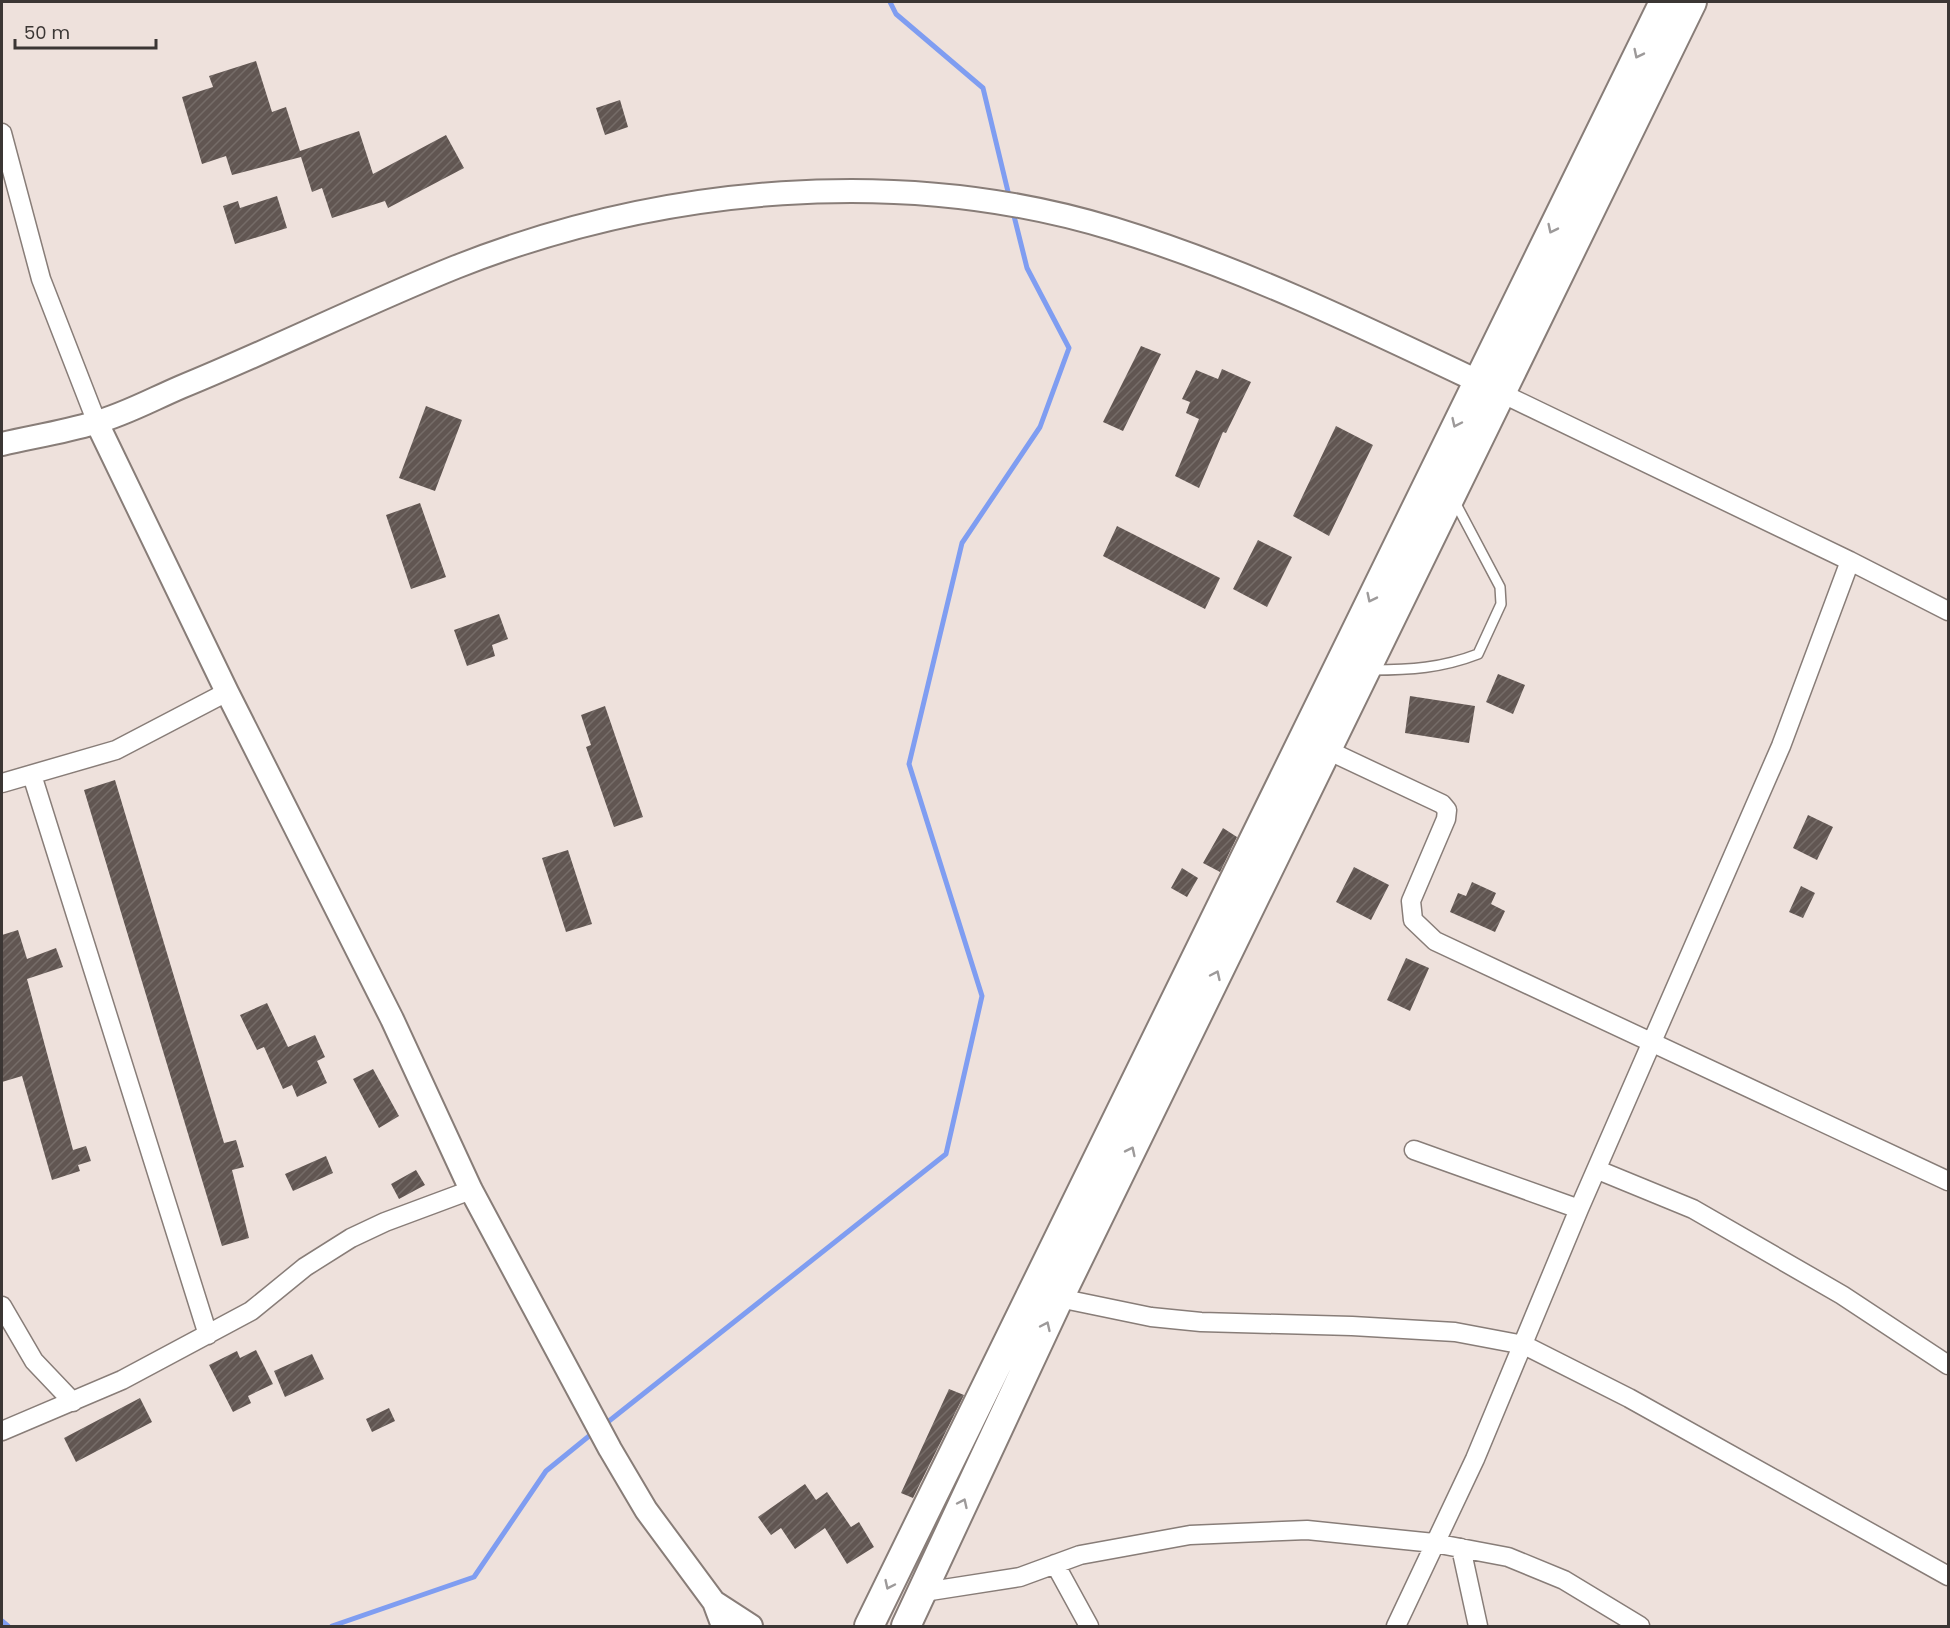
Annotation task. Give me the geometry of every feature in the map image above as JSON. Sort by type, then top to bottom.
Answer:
[{"type":"main road","points":[[906,1626],[924,1592],[1059,1298],[1450,494],[1489,387],[1664,2]]},
{"type":"main road","points":[[869,1626],[1489,387],[1692,2]]},
{"type":"street","points":[[2,133],[41,279],[97,423],[227,692],[393,1019],[471,1190],[640,1500],[714,1602],[723,1626]]},
{"type":"street","points":[[2,444],[97,423],[243,362],[456,267],[546,236],[645,211],[752,196],[852,192],[955,195],[1056,214],[1113,229],[1262,281],[1489,387],[1850,561],[1948,611]]},
{"type":"street","points":[[1396,1626],[1475,1459],[1579,1209],[1598,1170],[1781,746],[1850,561]]},
{"type":"street","points":[[2,783],[116,750],[227,692]]},
{"type":"street","points":[[1325,748],[1442,804],[1447,810],[1446,819],[1411,901],[1413,920],[1435,941],[1948,1181]]},
{"type":"street","points":[[32,775],[208,1335]]},
{"type":"street","points":[[1414,1150],[1579,1209]]},
{"type":"street","points":[[1598,1170],[1692,1209],[1842,1295],[1948,1365]]},
{"type":"street","points":[[2,1431],[122,1380],[208,1335],[251,1311],[305,1267],[351,1238],[385,1222],[471,1190]]},
{"type":"street","points":[[1059,1298],[1151,1317],[1201,1322],[1352,1326],[1455,1332],[1524,1345],[1629,1398],[1948,1576]]},
{"type":"street","points":[[2,1306],[34,1361],[73,1402]]},
{"type":"street","points":[[924,1592],[1020,1577],[1080,1555],[1190,1535],[1307,1530],[1434,1543],[1508,1557],[1564,1580],[1640,1626]]},
{"type":"street","points":[[1461,1548],[1478,1626]]},
{"type":"street","points":[[1055,1564],[1089,1626]]},
{"type":"street","points":[[714,1602],[751,1626]]},
{"type":"lane","points":[[1364,670],[1418,669],[1450,665],[1478,654],[1501,604],[1500,587],[1450,494]]},
{"type":"building","points":[[256,61],[272,112],[286,107],[300,151],[359,131],[373,174],[446,135],[464,168],[388,208],[385,201],[332,218],[322,188],[312,192],[301,157],[232,175],[226,156],[202,164],[182,97],[213,87],[209,76]]},
{"type":"building","points":[[620,100],[628,127],[605,135],[596,108]]},
{"type":"building","points":[[277,196],[287,228],[235,244],[223,206],[238,201],[240,208]]},
{"type":"building","points":[[1141,346],[1161,354],[1123,431],[1103,422]]},
{"type":"building","points":[[1222,369],[1251,382],[1226,433],[1223,432],[1199,488],[1175,476],[1199,419],[1186,413],[1190,402],[1182,399],[1196,370],[1218,379]]},
{"type":"building","points":[[426,406],[462,420],[435,491],[399,478]]},
{"type":"building","points":[[1336,426],[1373,445],[1329,536],[1293,516]]},
{"type":"building","points":[[420,503],[446,577],[411,589],[386,515]]},
{"type":"building","points":[[1117,526],[1220,578],[1205,609],[1103,556]]},
{"type":"building","points":[[1258,540],[1292,557],[1267,607],[1233,589]]},
{"type":"building","points":[[499,614],[508,639],[492,645],[495,656],[467,666],[454,630]]},
{"type":"building","points":[[1498,674],[1525,685],[1513,714],[1486,702]]},
{"type":"building","points":[[1410,696],[1475,706],[1469,743],[1405,733]]},
{"type":"building","points":[[605,706],[643,817],[614,827],[586,747],[591,745],[581,715]]},
{"type":"building","points":[[115,780],[224,1143],[236,1140],[244,1167],[232,1170],[249,1238],[222,1246],[84,790]]},
{"type":"building","points":[[1808,815],[1833,827],[1817,860],[1793,848]]},
{"type":"building","points":[[1223,828],[1237,837],[1220,872],[1203,863]]},
{"type":"building","points":[[568,850],[592,924],[566,932],[542,858]]},
{"type":"building","points":[[1354,867],[1389,885],[1371,920],[1336,902]]},
{"type":"building","points":[[1182,868],[1198,878],[1187,897],[1171,888]]},
{"type":"building","points":[[1472,882],[1496,893],[1491,904],[1505,911],[1495,932],[1450,912],[1458,893],[1466,896]]},
{"type":"building","points":[[1801,886],[1815,893],[1803,918],[1789,912]]},
{"type":"building","points":[[18,930],[27,959],[56,948],[63,967],[27,979],[73,1150],[86,1146],[91,1161],[78,1165],[80,1171],[52,1180],[22,1076],[2,1082],[2,935]]},
{"type":"building","points":[[1406,958],[1429,968],[1410,1011],[1387,1000]]},
{"type":"building","points":[[267,1003],[288,1047],[315,1035],[325,1057],[317,1061],[327,1083],[297,1097],[292,1085],[283,1089],[264,1047],[257,1050],[240,1015]]},
{"type":"building","points":[[373,1069],[399,1116],[379,1128],[353,1079]]},
{"type":"building","points":[[326,1156],[333,1173],[293,1191],[285,1174]]},
{"type":"building","points":[[416,1170],[425,1185],[399,1199],[391,1184]]},
{"type":"building","points":[[256,1350],[273,1384],[248,1396],[251,1403],[233,1412],[209,1365],[237,1351],[240,1358]]},
{"type":"building","points":[[312,1354],[324,1379],[285,1397],[274,1371]]},
{"type":"building","points":[[949,1389],[964,1395],[913,1498],[901,1493]]},
{"type":"building","points":[[140,1398],[152,1422],[76,1462],[64,1438]]},
{"type":"building","points":[[389,1408],[395,1421],[372,1432],[366,1419]]},
{"type":"building","points":[[805,1484],[816,1500],[827,1492],[851,1527],[859,1522],[874,1547],[847,1564],[825,1528],[795,1549],[781,1528],[771,1535],[758,1517]]},
{"type":"waterway","points":[[890,2],[896,14],[983,88],[1010,200]]},
{"type":"waterway","points":[[604,1425],[946,1154],[982,996],[909,764],[962,543],[1040,427],[1069,348],[1027,268],[1013,212]]},
{"type":"waterway","points":[[332,1626],[474,1577],[546,1471],[594,1432]]},
{"type":"waterway","points":[[2,1621],[8,1626]]}]
